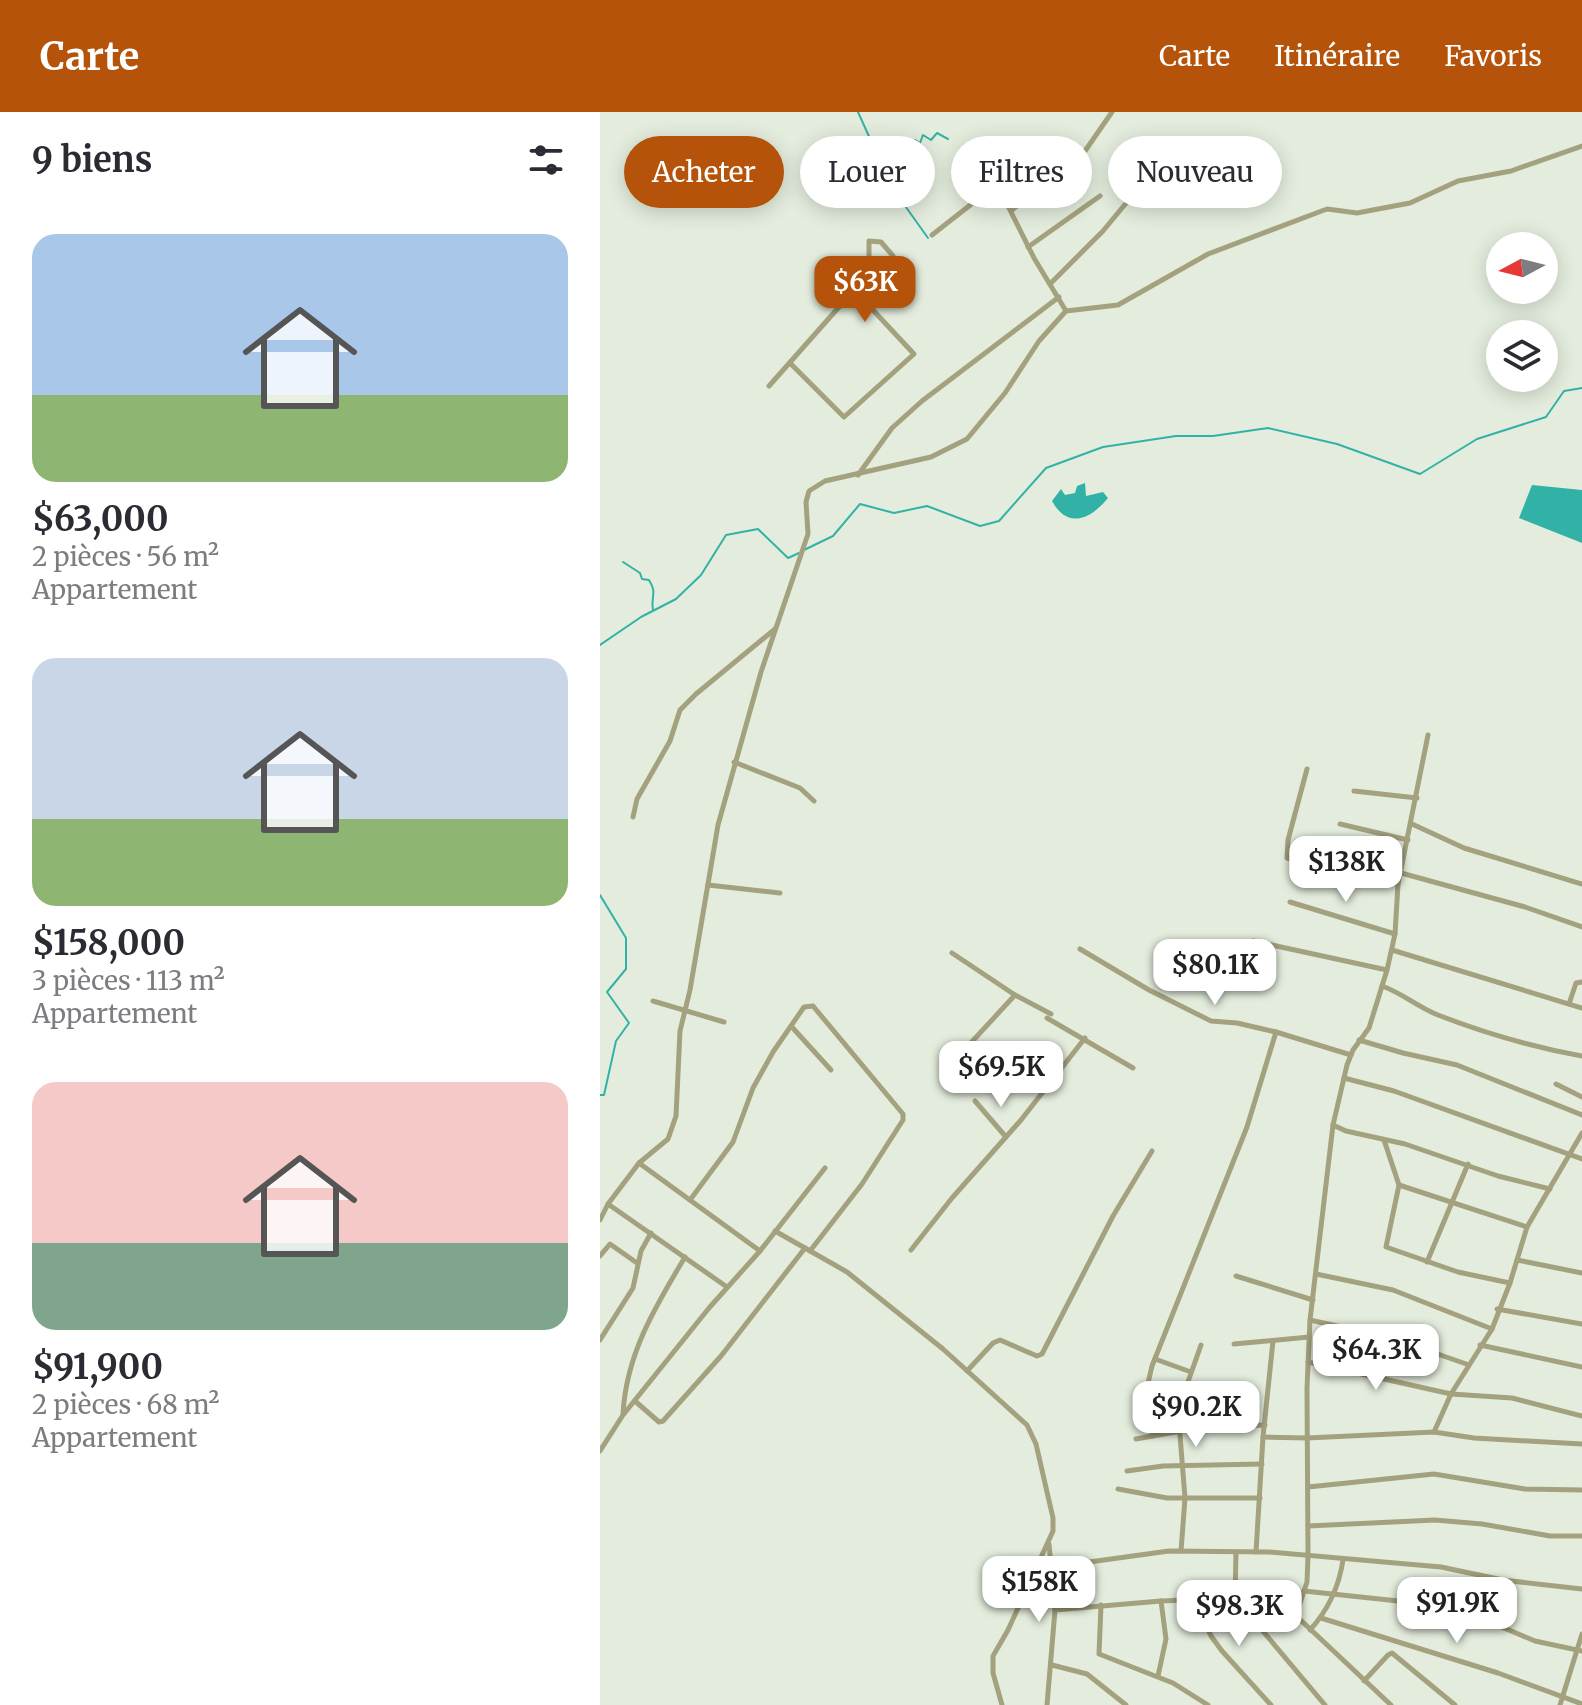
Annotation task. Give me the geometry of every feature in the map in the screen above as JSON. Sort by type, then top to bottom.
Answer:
[{"type":"street","points":[[1012,210],[1085,151],[1112,112]]},
{"type":"street","points":[[600,1220],[608,1204],[639,1163],[668,1139],[676,1116],[680,1031],[718,825],[734,762],[808,534],[806,502],[809,491],[825,481],[931,457],[967,439],[1005,393],[1039,341],[1066,311],[1118,305],[1208,254],[1327,209],[1357,213],[1410,203],[1458,181],[1511,171],[1582,146]]},
{"type":"street","points":[[932,235],[995,187],[1002,191],[1028,247],[1066,311]]},
{"type":"street","points":[[1028,247],[1100,196]]},
{"type":"street","points":[[1050,284],[1122,208]]},
{"type":"street","points":[[769,386],[839,307],[888,265],[893,256],[881,242],[869,241],[869,258]]},
{"type":"street","points":[[790,363],[844,417],[914,354],[857,293]]},
{"type":"street","points":[[858,475],[892,428],[922,401],[1059,297]]},
{"type":"street","points":[[633,817],[637,799],[670,741],[680,710],[777,628]]},
{"type":"street","points":[[1296,1615],[1304,1591],[1308,1556],[1310,1320],[1333,1125],[1351,1055],[1369,1028],[1387,970],[1395,934],[1398,884],[1428,735]]},
{"type":"street","points":[[734,762],[800,788],[814,801]]},
{"type":"street","points":[[1307,769],[1288,840],[1287,858],[1398,884]]},
{"type":"street","points":[[1354,791],[1417,798]]},
{"type":"street","points":[[1340,824],[1408,840]]},
{"type":"street","points":[[1412,824],[1464,848],[1582,884]]},
{"type":"street","points":[[1401,873],[1525,907],[1582,927]]},
{"type":"street","points":[[708,885],[780,893]]},
{"type":"street","points":[[1290,902],[1395,934]]},
{"type":"street","points":[[1253,941],[1387,970]]},
{"type":"street","points":[[1080,949],[1149,990],[1211,1021],[1276,1032],[1351,1055]]},
{"type":"street","points":[[1391,950],[1582,1008]]},
{"type":"street","points":[[952,953],[1133,1068]]},
{"type":"street","points":[[1569,1004],[1576,983],[1582,982]]},
{"type":"street","points":[[1382,986],[1437,1014],[1503,1038],[1582,1056]]},
{"type":"street","points":[[956,1059],[1015,995]]},
{"type":"street","points":[[653,1001],[724,1022]]},
{"type":"street","points":[[635,1401],[659,1422],[663,1421],[721,1356],[862,1184],[903,1120],[903,1114],[813,1006],[804,1007],[773,1052],[747,1100],[733,1142],[690,1200]]},
{"type":"street","points":[[791,1026],[831,1070]]},
{"type":"street","points":[[1153,1436],[1145,1396],[1155,1359],[1247,1127],[1276,1032]]},
{"type":"street","points":[[911,1250],[1085,1038]]},
{"type":"street","points":[[1359,1040],[1457,1065],[1582,1115]]},
{"type":"street","points":[[1344,1078],[1394,1091],[1582,1159]]},
{"type":"street","points":[[1556,1084],[1582,1097]]},
{"type":"street","points":[[975,1101],[1006,1137]]},
{"type":"street","points":[[1333,1125],[1550,1189]]},
{"type":"street","points":[[1434,1432],[1451,1394],[1492,1329],[1527,1227],[1582,1133]]},
{"type":"street","points":[[1384,1140],[1399,1185],[1386,1247],[1427,1262],[1510,1283]]},
{"type":"street","points":[[967,1371],[993,1343],[1000,1340],[1037,1356],[1042,1354],[1113,1216],[1152,1151]]},
{"type":"street","points":[[639,1163],[760,1251]]},
{"type":"street","points":[[1427,1262],[1468,1164]]},
{"type":"street","points":[[600,1451],[623,1415],[825,1168]]},
{"type":"street","points":[[1399,1185],[1527,1227]]},
{"type":"street","points":[[608,1204],[727,1287]]},
{"type":"street","points":[[775,1231],[847,1272],[967,1371],[1033,1433],[1053,1518],[1049,1543],[993,1656],[993,1673],[1002,1705]]},
{"type":"street","points":[[600,1340],[633,1288],[637,1263],[651,1233]]},
{"type":"street","points":[[600,1256],[610,1244],[637,1263]]},
{"type":"street","points":[[623,1415],[624,1389],[642,1332],[685,1257]]},
{"type":"street","points":[[1517,1260],[1582,1273]]},
{"type":"street","points":[[1316,1274],[1393,1290],[1492,1329]]},
{"type":"street","points":[[1236,1276],[1313,1300]]},
{"type":"street","points":[[1497,1309],[1582,1324]]},
{"type":"street","points":[[1310,1320],[1395,1339],[1469,1365]]},
{"type":"street","points":[[1234,1344],[1309,1337]]},
{"type":"street","points":[[1256,1552],[1273,1341]]},
{"type":"street","points":[[1181,1551],[1185,1498],[1178,1410],[1201,1345]]},
{"type":"street","points":[[1480,1345],[1582,1367]]},
{"type":"street","points":[[1155,1359],[1191,1372]]},
{"type":"street","points":[[1308,1362],[1451,1394],[1512,1398],[1582,1416]]},
{"type":"street","points":[[1136,1439],[1203,1427],[1265,1425]]},
{"type":"street","points":[[1263,1437],[1434,1432],[1474,1438],[1582,1444]]},
{"type":"street","points":[[1127,1471],[1262,1464]]},
{"type":"street","points":[[1308,1487],[1434,1474],[1525,1489],[1582,1490]]},
{"type":"street","points":[[1118,1489],[1167,1498],[1260,1498]]},
{"type":"street","points":[[1308,1527],[1435,1520],[1482,1524],[1550,1536],[1582,1536]]},
{"type":"street","points":[[1047,1705],[1055,1610],[1049,1543]]},
{"type":"street","points":[[1053,1567],[1181,1551],[1256,1552],[1441,1567],[1503,1580],[1582,1589]]},
{"type":"street","points":[[1236,1552],[1235,1598],[1325,1705]]},
{"type":"street","points":[[1310,1630],[1335,1593],[1343,1560]]},
{"type":"street","points":[[1304,1591],[1436,1605],[1483,1619],[1535,1641],[1580,1651]]},
{"type":"street","points":[[1055,1610],[1275,1596],[1391,1705]]},
{"type":"street","points":[[1193,1600],[1222,1651],[1271,1705]]},
{"type":"street","points":[[1158,1676],[1166,1639],[1161,1601]]},
{"type":"street","points":[[1101,1605],[1099,1654],[1173,1683],[1208,1705]]},
{"type":"street","points":[[1321,1618],[1498,1673],[1560,1702],[1582,1704]]},
{"type":"street","points":[[1560,1702],[1580,1651],[1582,1634]]},
{"type":"street","points":[[1364,1681],[1392,1653],[1455,1705]]},
{"type":"street","points":[[1052,1665],[1087,1674],[1126,1705]]},
{"type":"water","points":[[1085,483],[1086,496],[1103,492],[1108,498],[1087,516],[1065,516],[1052,501],[1061,489],[1065,495],[1075,493],[1077,486]]},
{"type":"water","points":[[1532,485],[1582,490],[1582,543],[1519,518]]},
{"type":"waterway","points":[[858,112],[869,136]]},
{"type":"waterway","points":[[928,238],[883,175],[875,151],[880,140],[887,137],[893,139],[898,158],[909,152],[915,140],[920,143],[923,135],[931,140],[937,133],[948,139]]},
{"type":"waterway","points":[[804,550],[833,536],[860,504],[894,513],[927,506],[980,526],[999,521],[1046,468],[1103,447],[1176,436],[1213,436],[1268,428],[1337,444],[1420,474],[1477,439],[1546,417],[1564,391],[1582,388]]},
{"type":"waterway","points":[[600,645],[641,617],[676,599],[701,575],[726,535],[758,529],[788,558],[799,553]]},
{"type":"waterway","points":[[623,562],[640,573],[642,579],[649,580],[653,589],[653,610]]},
{"type":"waterway","points":[[600,895],[626,938],[626,969],[607,992],[629,1023],[616,1041],[604,1095],[600,1095]]}]
